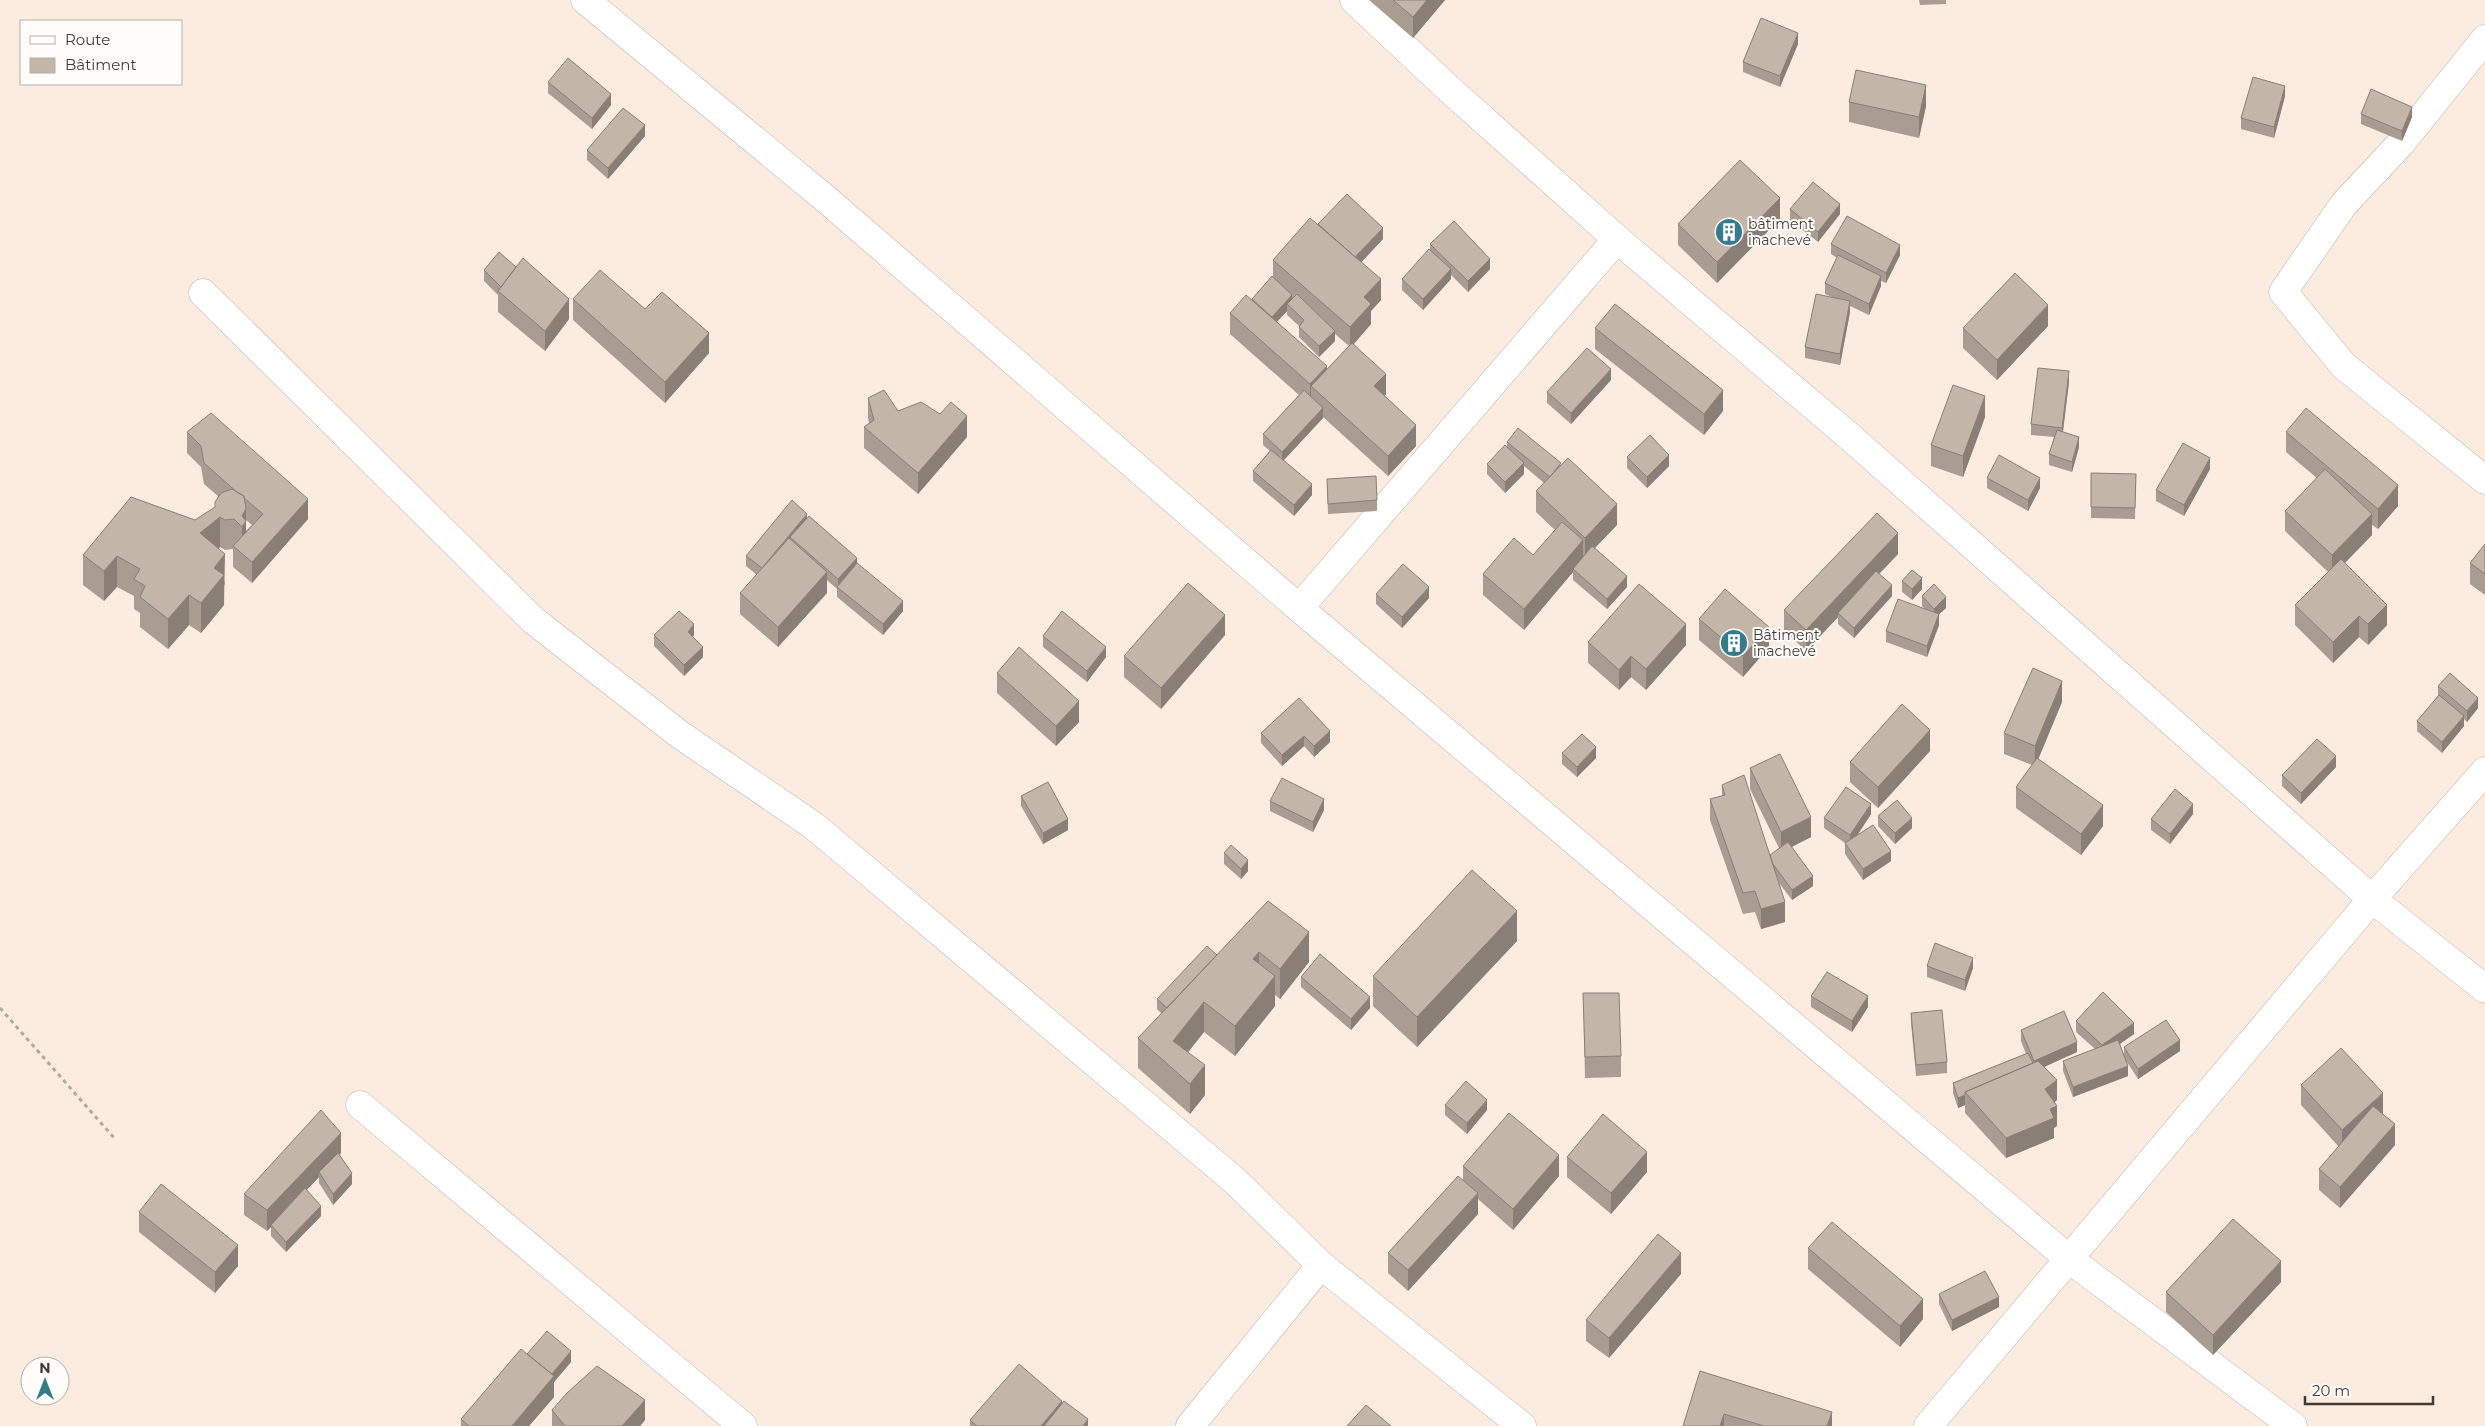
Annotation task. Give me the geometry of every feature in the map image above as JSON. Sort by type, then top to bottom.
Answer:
[{"type":"street","points":[[585,0],[827,200],[1299,608],[2069,1259],[2292,1426]]},
{"type":"street","points":[[1354,0],[1449,89],[1617,239],[1857,444],[2372,899],[2485,989]]},
{"type":"street","points":[[2485,39],[2402,142],[2344,204],[2283,292],[2344,366],[2485,480]]},
{"type":"street","points":[[1299,608],[1617,239]]},
{"type":"street","points":[[203,293],[533,620],[679,734],[814,826],[1234,1180],[1321,1265],[1522,1426]]},
{"type":"street","points":[[1928,1426],[2372,899],[2485,771]]},
{"type":"street","points":[[360,1104],[743,1426]]},
{"type":"street","points":[[1190,1426],[1321,1265]]},
{"type":"path","points":[[0,1008],[116,1140]]},
{"type":"building","points":[[1393,0],[1427,0],[1413,17]]},
{"type":"building","points":[[1761,18],[1798,33],[1780,76],[1743,62]]},
{"type":"building","points":[[568,58],[611,94],[592,118],[548,82]]},
{"type":"building","points":[[1856,70],[1926,85],[1919,117],[1849,102]]},
{"type":"building","points":[[2253,77],[2285,86],[2274,127],[2241,118]]},
{"type":"building","points":[[2371,89],[2412,107],[2402,131],[2361,114]]},
{"type":"building","points":[[623,108],[645,125],[608,168],[587,150]]},
{"type":"building","name":"bâtiment inachevé","points":[[1740,160],[1780,198],[1717,262],[1678,224]]},
{"type":"building","points":[[1813,182],[1840,204],[1818,232],[1790,209]]},
{"type":"building","points":[[1347,194],[1383,228],[1355,257],[1318,224]]},
{"type":"building","points":[[1847,216],[1900,245],[1886,273],[1831,244]]},
{"type":"building","points":[[1310,218],[1381,279],[1364,297],[1371,304],[1350,327],[1273,260]]},
{"type":"building","points":[[1454,221],[1490,259],[1468,281],[1430,244]]},
{"type":"building","points":[[1429,249],[1451,269],[1423,299],[1402,279]]},
{"type":"building","points":[[499,252],[516,267],[501,287],[484,270]]},
{"type":"building","points":[[1838,255],[1881,276],[1869,304],[1825,283]]},
{"type":"building","points":[[523,258],[569,299],[545,331],[498,291]]},
{"type":"building","points":[[600,270],[645,309],[662,292],[709,333],[665,382],[573,299]]},
{"type":"building","points":[[2015,273],[2048,305],[1997,360],[1963,328]]},
{"type":"building","points":[[1272,276],[1292,295],[1272,317],[1252,299]]},
{"type":"building","points":[[1297,294],[1335,331],[1319,346],[1299,327],[1304,320],[1287,304]]},
{"type":"building","points":[[1816,294],[1850,301],[1840,354],[1805,347]]},
{"type":"building","points":[[1246,295],[1327,366],[1310,384],[1230,313]]},
{"type":"building","points":[[1615,304],[1723,390],[1704,414],[1595,328]]},
{"type":"building","points":[[1352,343],[1386,374],[1374,386],[1416,425],[1388,456],[1311,386]]},
{"type":"building","points":[[1587,348],[1611,369],[1571,413],[1547,392]]},
{"type":"building","points":[[2038,368],[2069,371],[2062,428],[2031,424]]},
{"type":"building","points":[[1953,385],[1985,396],[1963,456],[1931,445]]},
{"type":"building","points":[[884,390],[898,411],[921,402],[940,414],[951,402],[967,416],[918,473],[864,427],[874,420],[868,398]]},
{"type":"building","points":[[1304,390],[1323,408],[1282,452],[1263,434]]},
{"type":"building","points":[[2306,408],[2398,485],[2378,509],[2286,432]]},
{"type":"building","points":[[211,413],[308,499],[252,562],[233,546],[263,514],[204,463],[201,446],[187,432]]},
{"type":"building","points":[[1518,428],[1561,463],[1550,477],[1507,442]]},
{"type":"building","points":[[2057,430],[2079,437],[2072,462],[2049,454]]},
{"type":"building","points":[[1650,435],[1669,455],[1647,477],[1627,457]]},
{"type":"building","points":[[2183,443],[2210,458],[2184,505],[2156,490]]},
{"type":"building","points":[[1505,445],[1524,463],[1505,482],[1487,464]]},
{"type":"building","points":[[1271,450],[1312,484],[1294,505],[1253,471]]},
{"type":"building","points":[[1999,455],[2040,478],[2028,500],[1987,478]]},
{"type":"building","points":[[1568,458],[1617,504],[1585,538],[1536,491]]},
{"type":"building","points":[[2325,469],[2372,514],[2332,555],[2285,511]]},
{"type":"building","points":[[2091,473],[2136,474],[2135,508],[2091,507]]},
{"type":"building","points":[[1376,476],[1377,500],[1328,504],[1327,479]]},
{"type":"building","points":[[232,489],[244,496],[246,509],[242,516],[246,521],[242,527],[234,519],[225,520],[220,517],[200,533],[225,554],[214,568],[224,575],[201,603],[189,595],[168,619],[140,597],[145,586],[134,579],[140,569],[117,556],[104,571],[83,555],[131,497],[195,520],[215,507],[215,502],[221,493]]},
{"type":"building","points":[[792,500],[807,514],[762,568],[746,556]]},
{"type":"building","points":[[1877,513],[1898,533],[1806,630],[1784,610]]},
{"type":"building","points":[[809,516],[857,558],[838,579],[790,537]]},
{"type":"building","points":[[1562,522],[1583,540],[1524,609],[1483,574],[1514,538],[1533,555]]},
{"type":"building","points":[[789,538],[827,572],[778,627],[740,593]]},
{"type":"building","points":[[2485,544],[2485,574],[2470,563]]},
{"type":"building","points":[[1592,546],[1627,576],[1607,599],[1573,569]]},
{"type":"building","points":[[2341,559],[2387,605],[2368,624],[2359,616],[2333,642],[2295,605]]},
{"type":"building","points":[[857,563],[903,601],[883,624],[837,587]]},
{"type":"building","points":[[1403,564],[1429,587],[1402,617],[1376,594]]},
{"type":"building","points":[[1912,570],[1922,578],[1912,589],[1902,581]]},
{"type":"building","points":[[1876,571],[1892,585],[1854,628],[1838,613]]},
{"type":"building","points":[[1188,583],[1225,615],[1161,688],[1124,656]]},
{"type":"building","points":[[1639,584],[1686,624],[1646,669],[1631,656],[1619,670],[1588,642]]},
{"type":"building","points":[[1934,584],[1946,597],[1934,609],[1922,596]]},
{"type":"building","points":[[1725,589],[1769,627],[1743,656],[1699,619]]},
{"type":"building","points":[[1898,599],[1939,614],[1927,646],[1886,631]]},
{"type":"building","points":[[679,611],[694,624],[688,632],[703,647],[684,665],[654,635]]},
{"type":"building","points":[[1062,611],[1106,647],[1087,671],[1043,636]]},
{"type":"building","points":[[1019,647],[1079,701],[1056,726],[997,673]]},
{"type":"building","points":[[2033,668],[2062,681],[2035,746],[2004,733]]},
{"type":"building","points":[[2450,673],[2478,698],[2467,711],[2438,686]]},
{"type":"building","points":[[2439,695],[2464,716],[2442,742],[2417,721]]},
{"type":"building","points":[[1299,698],[1330,731],[1314,746],[1304,736],[1282,755],[1261,733]]},
{"type":"building","points":[[1902,704],[1930,730],[1878,787],[1850,762]]},
{"type":"building","points":[[1582,734],[1596,747],[1577,767],[1562,753]]},
{"type":"building","points":[[2317,739],[2336,756],[2301,793],[2282,775]]},
{"type":"building","points":[[1780,754],[1811,817],[1781,832],[1750,768]]},
{"type":"building","points":[[2037,758],[2103,805],[2081,834],[2016,787]]},
{"type":"building","points":[[1744,775],[1785,902],[1761,909],[1755,891],[1743,893],[1710,799],[1725,795],[1722,785]]},
{"type":"building","points":[[1282,778],[1324,799],[1313,822],[1270,801]]},
{"type":"building","points":[[1048,782],[1068,819],[1043,833],[1021,796]]},
{"type":"building","points":[[1846,787],[1871,804],[1850,835],[1824,818]]},
{"type":"building","points":[[2175,789],[2193,804],[2170,834],[2151,819]]},
{"type":"building","points":[[1897,800],[1912,818],[1895,833],[1878,816]]},
{"type":"building","points":[[1873,825],[1891,851],[1863,869],[1845,843]]},
{"type":"building","points":[[1788,842],[1813,876],[1792,890],[1773,864],[1770,855]]},
{"type":"building","points":[[1231,845],[1248,860],[1241,869],[1224,853]]},
{"type":"building","points":[[1472,870],[1517,911],[1417,1017],[1373,976]]},
{"type":"building","points":[[1268,901],[1309,932],[1280,969],[1259,952],[1253,959],[1275,976],[1235,1026],[1204,1002],[1173,1041],[1205,1065],[1190,1084],[1138,1038]]},
{"type":"building","points":[[1935,943],[1973,958],[1965,980],[1927,966]]},
{"type":"building","points":[[1207,946],[1217,955],[1167,1008],[1157,999]]},
{"type":"building","points":[[1320,954],[1370,997],[1351,1019],[1301,977]]},
{"type":"building","points":[[1827,972],[1868,996],[1852,1021],[1811,996]]},
{"type":"building","points":[[2103,992],[2134,1023],[2102,1045],[2076,1021]]},
{"type":"building","points":[[1583,993],[1619,993],[1621,1056],[1585,1057]]},
{"type":"building","points":[[1942,1010],[1947,1062],[1916,1065],[1911,1013]]},
{"type":"building","points":[[2064,1011],[2077,1042],[2034,1061],[2021,1030]]},
{"type":"building","points":[[2166,1020],[2180,1040],[2138,1069],[2124,1047]]},
{"type":"building","points":[[2118,1040],[2128,1066],[2073,1087],[2063,1061]]},
{"type":"building","points":[[2341,1048],[2383,1093],[2342,1130],[2301,1085]]},
{"type":"building","points":[[2028,1053],[2033,1063],[1965,1092],[1965,1095],[1958,1098],[1953,1083]]},
{"type":"building","points":[[2038,1061],[2057,1080],[2045,1089],[2057,1106],[2050,1109],[2054,1118],[2006,1138],[1965,1092]]},
{"type":"building","points":[[1466,1081],[1487,1100],[1467,1123],[1445,1105]]},
{"type":"building","points":[[2373,1106],[2395,1124],[2340,1187],[2319,1169]]},
{"type":"building","points":[[321,1110],[341,1133],[267,1210],[244,1194]]},
{"type":"building","points":[[1509,1113],[1559,1155],[1513,1209],[1463,1166]]},
{"type":"building","points":[[1603,1114],[1647,1152],[1611,1193],[1567,1157]]},
{"type":"building","points":[[338,1153],[352,1173],[333,1194],[319,1172]]},
{"type":"building","points":[[1458,1176],[1478,1193],[1408,1270],[1388,1253]]},
{"type":"building","points":[[161,1184],[238,1245],[215,1272],[139,1212]]},
{"type":"building","points":[[305,1188],[321,1206],[286,1242],[271,1225]]},
{"type":"building","points":[[2233,1219],[2281,1261],[2213,1335],[2166,1292]]},
{"type":"building","points":[[1832,1222],[1923,1299],[1900,1326],[1808,1248]]},
{"type":"building","points":[[1658,1234],[1681,1253],[1609,1338],[1586,1320]]},
{"type":"building","points":[[1985,1271],[1999,1297],[1952,1320],[1939,1294]]},
{"type":"building","points":[[547,1331],[571,1351],[552,1374],[527,1354]]},
{"type":"building","points":[[521,1349],[554,1376],[512,1426],[469,1426],[461,1419]]},
{"type":"building","points":[[1019,1364],[1062,1401],[1041,1426],[977,1426],[970,1420]]},
{"type":"building","points":[[597,1366],[645,1400],[622,1426],[565,1426],[552,1410],[567,1393]]},
{"type":"building","points":[[1700,1371],[1832,1412],[1827,1426],[1764,1426],[1724,1414],[1720,1426],[1683,1426]]},
{"type":"building","points":[[1064,1401],[1088,1419],[1083,1426],[1044,1426]]},
{"type":"building","points":[[1366,1405],[1391,1426],[1347,1426]]},
{"type":"place","name":"bâtiment inachevé","points":[[1729,232]]},
{"type":"place","name":"Bâtiment inachevé","points":[[1734,643]]}]
